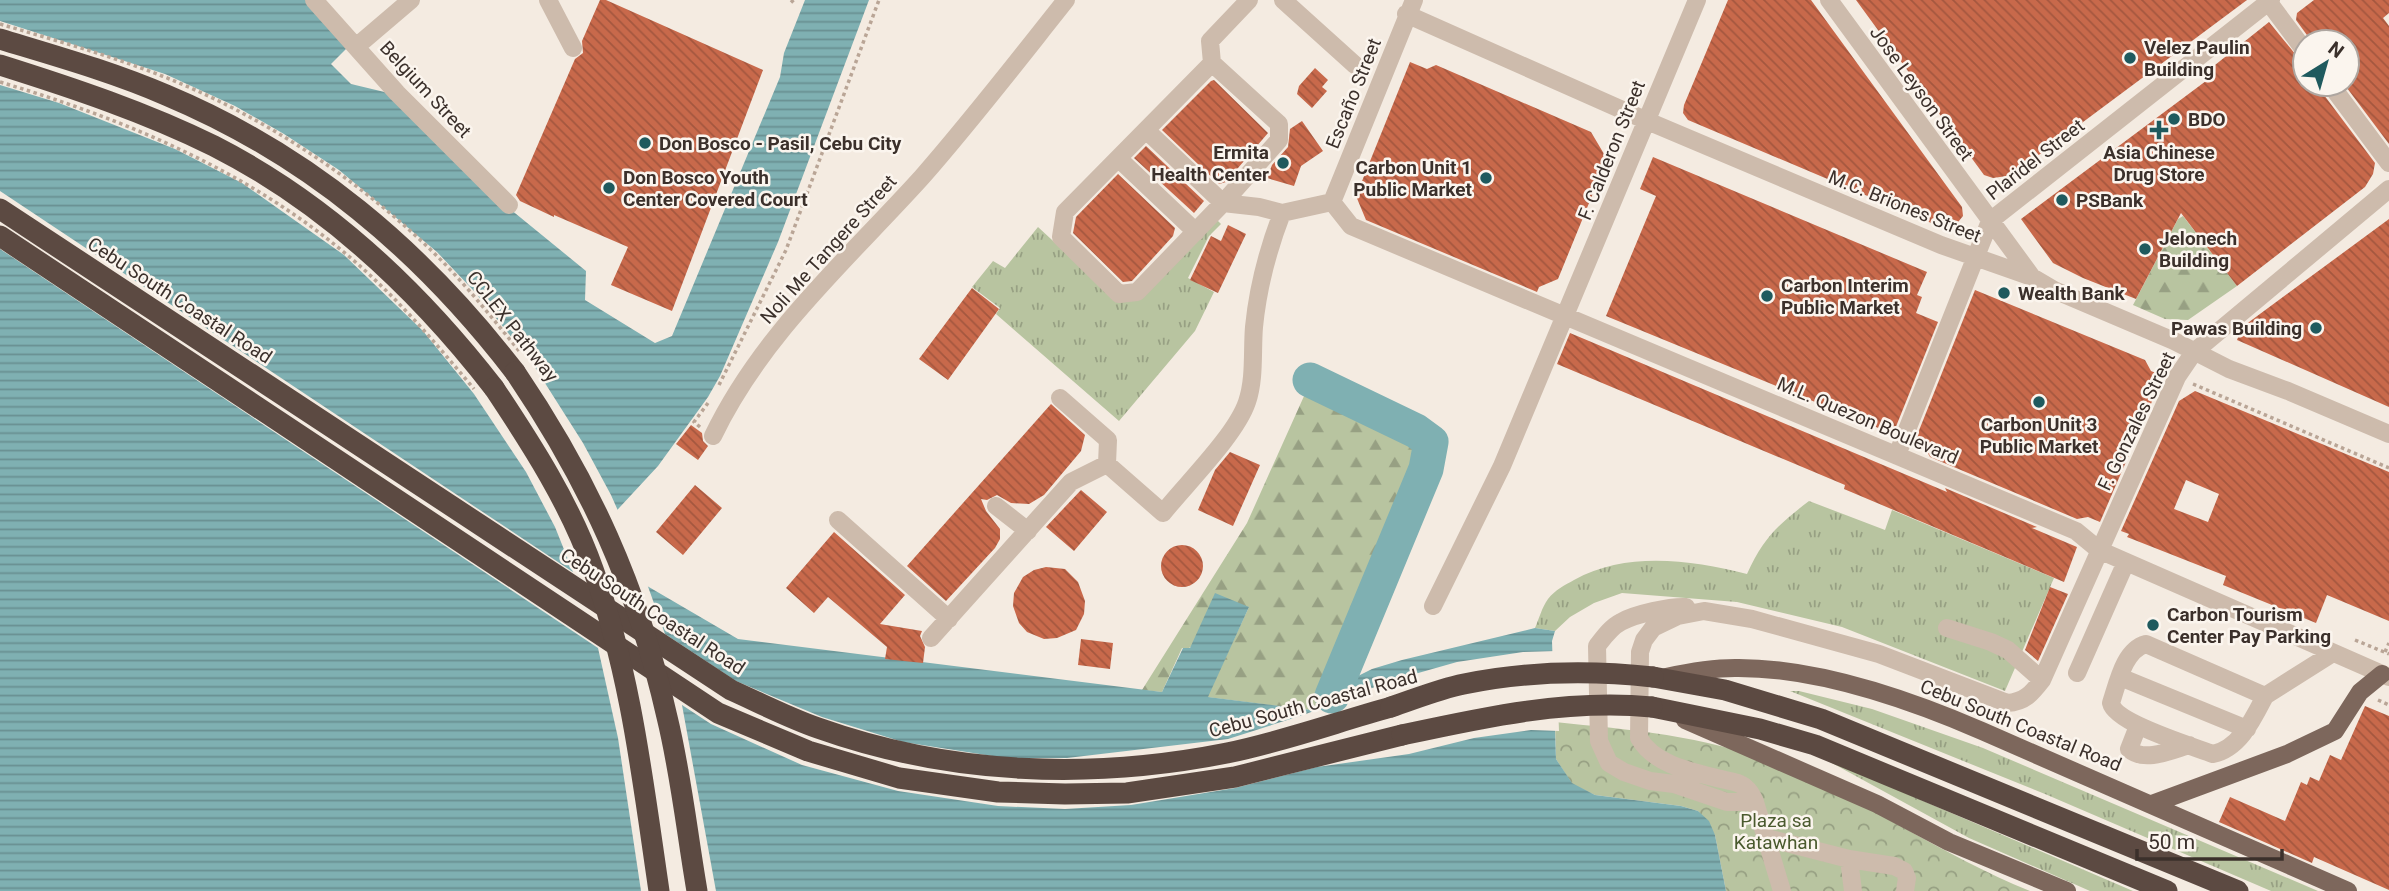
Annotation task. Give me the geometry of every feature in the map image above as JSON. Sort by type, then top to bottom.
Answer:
[{"type":"highway","points":[[0,39],[82,64],[165,94],[228,123],[291,160],[381,227],[421,263],[486,334],[515,372],[568,454],[596,507],[639,613],[668,720],[697,891]]},
{"type":"highway","points":[[0,65],[77,89],[155,119],[216,147],[282,186],[357,242],[404,284],[472,360],[494,388],[543,464],[572,518],[593,568],[611,621],[634,722],[659,891]]},
{"type":"highway","name":"Cebu South Coastal Road","points":[[0,209],[731,690],[818,728],[902,753],[1004,768],[1065,771],[1129,768],[1229,752],[1391,707],[1462,684],[1525,674],[1567,671],[1656,677],[1725,690],[1821,719],[2238,891]]},
{"type":"highway","points":[[0,236],[718,713],[808,751],[899,778],[998,792],[1128,793],[1235,777],[1402,735],[1523,711],[1573,705],[1656,708],[1760,729],[1815,745],[2167,891]]},
{"type":"main road","points":[[2152,804],[2287,754],[2335,732],[2360,692],[2387,665]]},
{"type":"main road","name":"Cebu South Coastal Road","points":[[1656,677],[1734,668],[1768,669],[1851,686],[1943,715],[2348,891]]},
{"type":"main road","points":[[1656,708],[1877,804],[1949,842],[2066,891]]},
{"type":"street","name":"Belgium Street","points":[[314,0],[397,93],[509,205]]},
{"type":"street","points":[[358,47],[411,0]]},
{"type":"street","points":[[548,0],[573,48]]},
{"type":"street","name":"Noli Me Tangere Street","points":[[713,436],[758,362],[803,302],[922,176],[1066,0]]},
{"type":"street","points":[[1212,63],[1065,212],[1061,237],[1119,294],[1137,292],[1196,232],[1279,140],[1279,124],[1212,63],[1210,41],[1249,0]]},
{"type":"street","points":[[1283,0],[1355,65]]},
{"type":"street","name":"F. Calderon Street","points":[[1433,606],[1502,466],[1697,0]]},
{"type":"street","name":"Jose Leyson Street","points":[[1829,0],[2032,276]]},
{"type":"street","points":[[2269,1],[2291,32]]},
{"type":"street","name":"Plaridel Street","points":[[1897,455],[1990,221],[2269,1]]},
{"type":"street","name":"M.C. Briones Street","points":[[1406,5],[1645,120],[1974,258],[2032,276],[2054,290],[2175,341],[2229,369],[2389,434]]},
{"type":"street","name":"Escaño Street","points":[[1332,202],[1406,5]]},
{"type":"street","points":[[2340,98],[2389,163]]},
{"type":"street","points":[[1147,131],[1223,203],[1282,213],[1332,202]]},
{"type":"street","points":[[1119,159],[1196,232]]},
{"type":"street","name":"F. Gonzales Street","points":[[2042,680],[2177,377],[2194,352],[2389,189]]},
{"type":"street","name":"M.L. Quezon Boulevard","points":[[1332,202],[1351,226],[2076,531],[2099,550],[2333,653],[2387,665]]},
{"type":"street","points":[[1107,464],[1163,513],[1235,426],[1247,404],[1251,388],[1262,269],[1282,213]]},
{"type":"street","points":[[1060,398],[1108,440],[1107,464]]},
{"type":"street","points":[[931,638],[1071,482],[1107,464]]},
{"type":"street","points":[[996,506],[1028,531]]},
{"type":"street","points":[[838,520],[948,619]]},
{"type":"street","points":[[2077,673],[2126,562]]},
{"type":"street","points":[[1755,802],[1727,802],[1674,784],[1650,781],[1624,772],[1609,763],[1599,741],[1597,646],[1605,635],[1621,622],[1680,607],[1752,619],[1879,654],[2007,703],[2020,701],[2031,695],[2042,680],[2008,650],[1947,628]]},
{"type":"street","points":[[1704,611],[1678,616],[1653,628],[1644,640],[1640,652],[1639,738],[1644,747],[1655,756],[1748,789],[1755,802],[1782,891]]},
{"type":"street","points":[[2265,695],[2146,644],[2136,647],[2130,655],[2111,703],[2112,709],[2138,726],[2213,754],[2220,752],[2247,729],[2265,695],[2333,653]]},
{"type":"street","points":[[2120,677],[2247,729]]},
{"type":"street","points":[[2138,726],[2129,749],[2133,753],[2142,756],[2189,745]]},
{"type":"street","points":[[1767,838],[1849,859],[1894,866],[1904,871],[1907,878],[1905,891]]},
{"type":"street","points":[[1849,859],[1853,891]]},
{"type":"path","points":[[718,385],[786,250],[879,0]]},
{"type":"path","name":"CCLEX Pathway","points":[[0,24],[164,76],[234,109],[283,137],[338,173],[435,254],[471,292],[521,353]]},
{"type":"path","points":[[0,82],[60,101],[175,147],[231,175],[285,209],[345,253],[387,292],[424,329],[476,392]]},
{"type":"path","points":[[2187,381],[2389,468]]},
{"type":"path","points":[[713,397],[694,422],[713,436]]},
{"type":"path","points":[[2347,637],[2387,665],[2389,643]]},
{"type":"green space","points":[[2183,216],[2237,286],[2188,320],[2165,319],[2133,305],[2178,219]]},
{"type":"green space","points":[[1217,220],[1221,224],[1209,236],[1188,278],[1214,292],[1195,331],[1119,421],[996,314],[1000,308],[972,287],[993,261],[1005,268],[1038,227],[1118,301]]},
{"type":"green space","points":[[1309,385],[1426,447],[1319,711],[1207,697],[1249,607],[1189,648],[1182,648],[1162,692],[1142,690],[1247,523]]},
{"type":"green space","points":[[1809,501],[1885,530],[1892,510],[2054,578],[2005,691],[1842,627],[1737,602],[1622,593],[1594,603],[1570,617],[1555,631],[1535,628],[1546,602],[1557,590],[1594,571],[1615,565],[1681,562],[1747,574],[1773,533]]},
{"type":"green space","points":[[1790,691],[1872,709],[1983,748],[2318,891],[2271,891],[2045,794]]},
{"type":"green space","name":"Plaza sa Katawhan","points":[[1555,722],[1668,735],[1751,755],[1810,779],[1966,861],[2030,891],[1726,891],[1715,835],[1698,811],[1681,806],[1595,795],[1572,784],[1556,759]]},
{"type":"green space","points":[[1821,757],[2133,891],[2090,891],[1969,838]]},
{"type":"water","points":[[0,0],[312,0],[352,43],[331,64],[351,84],[397,95],[510,209],[586,271],[585,300],[655,343],[672,336],[780,77],[784,53],[805,0],[869,0],[778,242],[720,376],[658,466],[582,548],[738,639],[1162,692],[1183,648],[1190,648],[1215,593],[1249,607],[1208,697],[1319,711],[1332,696],[1372,669],[1535,628],[1555,631],[1552,641],[1556,759],[1572,783],[1595,795],[1681,806],[1698,811],[1709,821],[1715,835],[1726,891],[0,891]]},
{"type":"pier","points":[[0,21],[165,74],[235,106],[339,170],[437,252],[473,290],[531,361],[583,443],[611,495],[619,513],[587,547],[646,581],[665,634],[736,681],[822,717],[903,742],[1005,758],[1067,758],[1228,739],[1306,714],[1390,681],[1457,662],[1523,652],[1556,651],[1559,731],[1531,730],[1474,738],[1409,754],[1317,767],[1235,788],[1131,805],[1065,809],[998,806],[898,791],[802,765],[711,724],[682,705],[716,891],[641,891],[618,738],[598,648],[0,249],[0,191],[573,572],[555,527],[526,472],[474,394],[423,331],[344,255],[242,183],[175,149],[59,103],[0,85]]},
{"type":"building","name":"Don Bosco - Pasil, Cebu City","points":[[600,0],[606,0],[763,70],[672,311],[611,285],[628,247],[554,217],[520,201],[516,195],[575,59],[583,53],[582,41]]},
{"type":"building","points":[[1728,0],[1811,0],[1962,207],[1963,216],[1954,227],[1943,228],[1688,120],[1683,113],[1684,105]]},
{"type":"building","points":[[1856,0],[2247,0],[2024,166],[2007,176],[1993,178],[1984,175]]},
{"type":"building","points":[[2314,0],[2389,0],[2389,13],[2383,18],[2389,26],[2389,144],[2354,98],[2361,98],[2361,28],[2302,28],[2296,20],[2297,13]]},
{"type":"building","points":[[2269,22],[2291,49],[2291,98],[2326,98],[2375,163],[2373,174],[2365,187],[2237,286],[2181,213],[2136,299],[2053,263],[2021,219],[2214,75],[2210,69]]},
{"type":"building","name":"Carbon Unit 1 Public Market","points":[[1410,62],[1427,69],[1436,65],[1591,132],[1607,159],[1558,279],[1539,287],[1537,292],[1366,220],[1356,196]]},
{"type":"building","points":[[1315,68],[1328,80],[1322,87],[1327,91],[1312,108],[1297,94],[1299,86]]},
{"type":"building","points":[[1214,80],[1268,133],[1226,182],[1219,184],[1162,130]]},
{"type":"building","points":[[1302,121],[1323,151],[1301,166],[1294,186],[1267,178],[1272,165],[1288,147],[1290,129]]},
{"type":"building","points":[[1146,146],[1204,201],[1194,213],[1134,158]]},
{"type":"building","name":"Carbon Interim Public Market","points":[[1653,157],[1927,272],[1917,295],[1922,297],[1916,313],[1938,322],[1893,434],[1606,316],[1656,196],[1640,189]]},
{"type":"building","points":[[1118,174],[1175,228],[1173,236],[1132,281],[1123,282],[1073,233],[1076,217]]},
{"type":"building","name":"Pawas Building","points":[[2389,219],[2389,407],[2237,340],[2245,325]]},
{"type":"building","points":[[1228,225],[1246,234],[1218,293],[1190,280],[1211,236],[1221,241]]},
{"type":"building","points":[[972,288],[999,309],[948,380],[919,359]]},
{"type":"building","name":"Carbon Unit 3 Public Market","points":[[1975,290],[2145,360],[2151,371],[2163,376],[2100,522],[2088,517],[2077,519],[1930,457],[1925,448],[1914,443]]},
{"type":"building","points":[[1570,333],[1947,492],[1945,488],[2077,547],[2064,582],[1844,489],[1845,485],[1557,364]]},
{"type":"building","points":[[2195,391],[2389,472],[2389,621],[2327,595],[2316,623],[2223,585],[2226,576],[2127,537],[2129,534],[2121,531],[2179,401]],"holes":[[[2186,480],[2219,494],[2208,522],[2174,509]]]},
{"type":"building","points":[[1051,404],[1085,435],[1081,451],[1044,495],[1029,504],[1011,503],[997,495],[987,500],[981,499],[986,511],[1000,529],[1000,539],[995,548],[946,601],[907,566]]},
{"type":"building","points":[[691,425],[702,433],[703,441],[708,446],[698,460],[676,444]]},
{"type":"building","points":[[1230,452],[1260,465],[1233,526],[1198,510],[1215,470]]},
{"type":"building","points":[[695,485],[722,508],[683,555],[656,532]]},
{"type":"building","points":[[1081,490],[1107,512],[1074,551],[1046,527]]},
{"type":"building","points":[[834,532],[905,595],[880,624],[922,631],[920,636],[925,647],[923,663],[885,659],[887,647],[828,597],[814,613],[786,588]]},
{"type":"building","points":[[1182,545],[1197,551],[1203,566],[1197,581],[1182,587],[1167,581],[1161,566],[1167,551]]},
{"type":"building","points":[[1046,567],[1065,569],[1078,582],[1085,601],[1084,614],[1076,630],[1057,638],[1044,639],[1027,632],[1019,623],[1013,606],[1014,593],[1023,577]]},
{"type":"building","points":[[2050,587],[2068,594],[2038,661],[2025,650]]},
{"type":"building","points":[[1081,639],[1113,643],[1110,669],[1078,665]]},
{"type":"building","points":[[2365,706],[2389,716],[2389,890],[2314,857],[2312,863],[2219,822],[2230,797],[2285,821],[2301,782],[2307,785],[2310,777],[2319,781],[2330,755],[2341,760]]},
{"type":"waterway","points":[[1310,380],[1416,431],[1431,442],[1426,469],[1332,696]]},
{"type":"place","name":"Velez Paulin Building","points":[[2130,58]]},
{"type":"place","name":"BDO","points":[[2174,119]]},
{"type":"place","name":"Asia Chinese Drug Store","points":[[2159,130]]},
{"type":"place","name":"Don Bosco - Pasil, Cebu City","points":[[645,143]]},
{"type":"place","name":"Ermita Health Center","points":[[1283,163]]},
{"type":"place","name":"Carbon Unit 1 Public Market","points":[[1486,178]]},
{"type":"place","name":"Don Bosco Youth Center Covered Court","points":[[609,188]]},
{"type":"place","name":"PSBank","points":[[2062,200]]},
{"type":"place","name":"Jelonech Building","points":[[2145,249]]},
{"type":"place","name":"Wealth Bank","points":[[2004,293]]},
{"type":"place","name":"Carbon Interim Public Market","points":[[1767,296]]},
{"type":"place","name":"Pawas Building","points":[[2316,328]]},
{"type":"place","name":"Carbon Unit 3 Public Market","points":[[2039,402]]},
{"type":"place","name":"Carbon Tourism Center Pay Parking","points":[[2153,625]]}]
